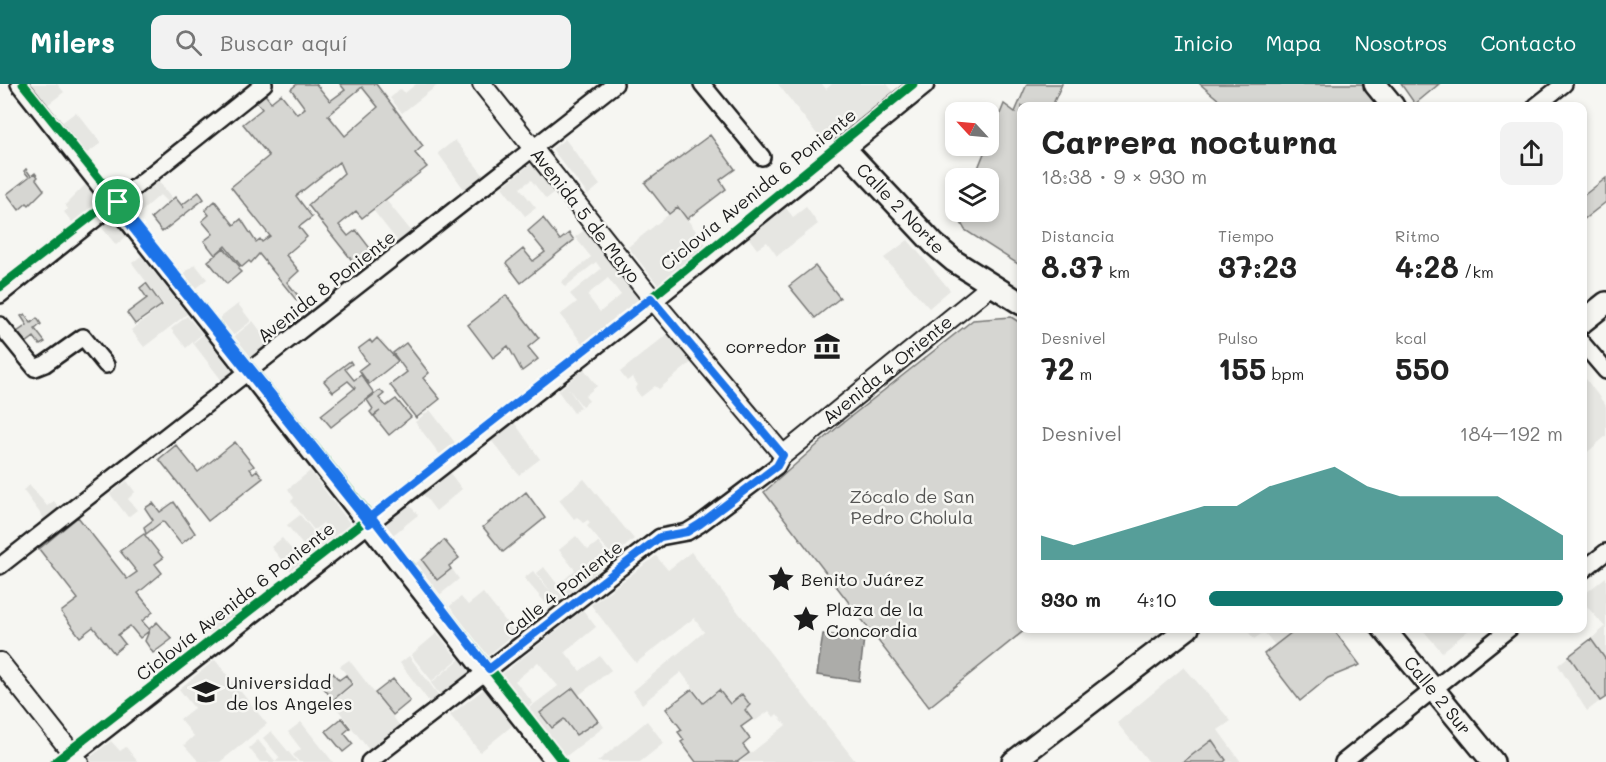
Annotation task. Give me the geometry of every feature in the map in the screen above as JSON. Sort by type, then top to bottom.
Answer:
[{"type":"main road","points":[[844,148],[923,84]]},
{"type":"main road","points":[[1375,84],[1390,102]]},
{"type":"main road","name":"Calle 2 Norte","points":[[844,148],[933,244],[1017,301]]},
{"type":"main road","points":[[1587,318],[1606,303]]},
{"type":"main road","points":[[1013,762],[1181,633]]},
{"type":"main road","name":"Calle 2 Sur","points":[[1387,633],[1493,762]]},
{"type":"street","points":[[20,84],[369,524],[554,762]]},
{"type":"street","points":[[0,295],[264,84]]},
{"type":"street","name":"Avenida 5 de Mayo","points":[[482,84],[654,301],[783,455]]},
{"type":"street","name":"Avenida 8 Poniente","points":[[0,566],[615,84]]},
{"type":"street","points":[[702,84],[762,157]]},
{"type":"street","points":[[1541,102],[1564,84]]},
{"type":"street","points":[[0,662],[73,760],[844,148]]},
{"type":"street","name":"Avenida 4 Oriente","points":[[783,455],[992,285]]},
{"type":"street","points":[[0,325],[35,368],[45,364],[83,337],[106,365]]},
{"type":"street","points":[[1587,349],[1606,371]]},
{"type":"street","name":"Calle 4 Poniente","points":[[369,762],[660,537],[687,532],[700,524],[777,466],[783,455]]},
{"type":"street","points":[[1587,567],[1606,552]]},
{"type":"street","points":[[1343,762],[1504,633]]},
{"type":"shaded area","points":[[57,84],[64,92],[46,106],[31,86]]},
{"type":"shaded area","points":[[416,84],[439,84],[402,113],[390,98],[401,89],[405,93]]},
{"type":"shaded area","points":[[778,84],[822,84],[826,89],[832,84],[887,84],[895,93],[837,144],[828,133],[820,138]]},
{"type":"shaded area","points":[[76,112],[101,143],[85,155],[60,124]]},
{"type":"shaded area","points":[[565,139],[600,185],[588,195],[552,149]]},
{"type":"shaded area","points":[[455,140],[485,177],[466,192],[438,153]]},
{"type":"shaded area","points":[[533,162],[557,191],[546,199],[531,180],[520,188],[536,208],[525,216],[502,187]]},
{"type":"shaded area","points":[[157,179],[172,198],[167,202],[160,195],[134,218],[124,206],[133,198],[137,202],[134,198],[151,184],[158,192],[152,184]]},
{"type":"shaded area","points":[[86,184],[99,201],[72,222],[64,212],[68,209],[65,205]]},
{"type":"shaded area","points":[[386,200],[412,232],[399,243],[373,210]]},
{"type":"shaded area","points":[[678,207],[708,247],[658,285],[628,247]]},
{"type":"shaded area","points":[[806,207],[818,224],[777,256],[767,242],[757,249],[748,237],[786,208],[793,217]]},
{"type":"shaded area","points":[[111,215],[127,236],[116,245],[99,224]]},
{"type":"shaded area","points":[[586,229],[640,298],[583,344],[560,315],[577,302],[570,294],[601,269],[596,262],[565,287],[561,282],[591,257],[575,237]],"holes":[[[608,278],[621,295],[600,312],[587,295]]]},
{"type":"shaded area","points":[[908,240],[950,290],[929,308],[884,258]]},
{"type":"shaded area","points":[[141,256],[187,314],[144,347],[131,330],[164,305],[132,263]]},
{"type":"shaded area","points":[[195,264],[207,279],[192,291],[180,276]]},
{"type":"shaded area","points":[[238,304],[251,321],[230,338],[216,321]]},
{"type":"shaded area","points":[[187,316],[202,334],[186,348],[171,329]]},
{"type":"shaded area","points":[[253,321],[271,345],[249,363],[230,340]]},
{"type":"shaded area","points":[[670,332],[693,361],[659,389],[655,386],[641,397],[635,389],[638,385],[632,377],[627,381],[620,372]]},
{"type":"shaded area","points":[[204,334],[234,374],[223,382],[193,343]]},
{"type":"shaded area","points":[[584,369],[597,386],[585,396],[589,401],[582,406],[567,387],[581,407],[574,413],[558,391]]},
{"type":"shaded area","points":[[1587,380],[1606,406],[1606,436],[1587,453]]},
{"type":"shaded area","points":[[430,410],[456,444],[441,456],[415,422]]},
{"type":"shaded area","points":[[514,422],[540,459],[519,475],[491,440]]},
{"type":"shaded area","points":[[310,471],[352,526],[336,539],[323,523],[314,530],[291,501],[294,498],[288,489]]},
{"type":"shaded area","points":[[450,473],[462,489],[436,511],[423,494]]},
{"type":"shaded area","points":[[584,479],[634,539],[613,557],[587,526],[590,523],[588,520],[583,523],[577,517],[574,519],[559,500]]},
{"type":"shaded area","points":[[127,481],[135,492],[128,499],[137,510],[128,517],[110,494]]},
{"type":"shaded area","points":[[30,485],[47,506],[54,501],[60,509],[45,520],[23,490]]},
{"type":"shaded area","points":[[409,504],[418,515],[389,538],[381,528]]},
{"type":"shaded area","points":[[300,515],[314,532],[323,525],[336,540],[313,558],[287,525]]},
{"type":"shaded area","points":[[576,536],[588,550],[598,542],[611,559],[584,582],[578,575],[583,582],[550,608],[524,578],[533,571],[551,592],[537,573],[544,567],[558,585],[575,570],[559,550]]},
{"type":"shaded area","points":[[282,538],[304,564],[293,574],[271,547]]},
{"type":"shaded area","points":[[691,552],[856,762],[740,762],[786,725],[777,714],[774,717],[769,711],[755,721],[745,710],[751,705],[742,693],[730,702],[719,689],[703,701],[681,672],[642,704],[633,691],[704,632],[694,618],[636,663],[591,605],[656,556],[668,570]]},
{"type":"shaded area","points":[[421,559],[437,580],[452,569],[459,579],[436,598],[411,567]]},
{"type":"shaded area","points":[[1606,577],[1606,660],[1591,639],[1605,627],[1587,607],[1587,592]]},
{"type":"shaded area","points":[[483,593],[515,633],[484,659],[445,610],[461,597],[468,605]]},
{"type":"shaded area","points":[[231,600],[242,614],[212,637],[201,623]]},
{"type":"shaded area","points":[[583,610],[596,627],[565,652],[580,671],[600,656],[611,670],[579,695],[572,687],[539,713],[551,729],[563,720],[576,736],[600,721],[604,727],[561,760],[525,711],[558,686],[538,662],[515,681],[533,703],[524,710],[498,677]]},
{"type":"shaded area","points":[[437,633],[458,659],[432,681],[411,655]]},
{"type":"shaded area","points":[[1249,633],[1263,633],[1254,639]]},
{"type":"shaded area","points":[[1265,633],[1290,633],[1275,645]]},
{"type":"shaded area","points":[[1425,633],[1465,633],[1442,652]]},
{"type":"shaded area","points":[[823,634],[864,638],[859,681],[817,675]]},
{"type":"shaded area","points":[[409,656],[439,696],[430,703],[400,663]]},
{"type":"shaded area","points":[[1569,656],[1600,701],[1587,711],[1558,665]]},
{"type":"shaded area","points":[[460,659],[470,672],[440,695],[431,683]]},
{"type":"shaded area","points":[[215,660],[267,724],[220,762],[199,762],[184,745],[194,736],[180,719],[194,708],[179,689]]},
{"type":"shaded area","points":[[349,660],[400,726],[369,750],[332,702],[354,685],[340,666]]},
{"type":"shaded area","points":[[1184,667],[1231,721],[1218,730],[1241,762],[1149,762],[1117,723]]},
{"type":"shaded area","points":[[484,689],[513,725],[480,752],[450,715]]},
{"type":"shaded area","points":[[647,721],[664,743],[640,762],[597,762]]},
{"type":"shaded area","points":[[301,722],[333,762],[299,762],[293,755],[301,749],[288,732]]},
{"type":"shaded area","points":[[271,731],[297,762],[260,762],[249,748],[258,740],[275,761],[280,758],[263,738]]},
{"type":"shaded area","points":[[111,741],[120,751],[126,747],[138,762],[91,762],[88,759]]},
{"type":"green space","points":[[297,84],[316,84],[330,101],[345,90],[340,84],[376,84],[423,146],[415,153],[427,167],[362,218],[356,211],[339,225],[348,236],[356,230],[379,260],[362,273],[308,205],[344,173],[339,162],[296,196],[312,217],[299,227],[307,237],[286,255],[299,271],[287,282],[300,298],[297,301],[259,254],[251,263],[249,261],[242,267],[225,246],[215,255],[204,241],[213,234],[202,221],[209,215],[205,210],[215,201],[234,225],[241,219],[256,242],[260,239],[262,242],[270,236],[231,187],[269,156],[243,124],[262,109],[254,99],[263,92],[271,102],[281,94],[297,114],[305,108],[291,89]],"holes":[[[362,87],[378,107],[345,136],[328,115]]]},
{"type":"green space","points":[[1027,84],[1062,84],[1054,102],[1019,102]]},
{"type":"green space","points":[[1200,84],[1364,84],[1378,102],[1236,101],[1221,102]]},
{"type":"green space","points":[[1401,84],[1439,84],[1417,102],[1414,102]]},
{"type":"green space","points":[[1004,104],[1015,112],[1017,107],[1017,263],[965,230],[961,222],[999,222],[999,168],[978,168],[983,156],[999,156],[999,116]]},
{"type":"green space","points":[[710,135],[735,169],[720,180],[726,189],[687,219],[678,207],[669,214],[645,183]]},
{"type":"green space","points":[[26,169],[31,176],[35,173],[38,177],[36,179],[44,190],[29,205],[27,203],[19,210],[7,194],[29,177],[24,171]]},
{"type":"green space","points":[[1606,178],[1606,202],[1587,217],[1587,193]]},
{"type":"green space","points":[[199,192],[204,199],[162,232],[151,218],[175,197],[184,208],[182,205]]},
{"type":"green space","points":[[543,218],[560,240],[569,233],[574,240],[521,283],[506,263],[523,249],[533,261],[545,252],[528,231]]},
{"type":"green space","points":[[224,248],[240,267],[238,269],[241,272],[227,284],[208,261]]},
{"type":"green space","points":[[815,266],[840,298],[815,318],[789,286]]},
{"type":"green space","points":[[146,283],[162,305],[135,324],[127,313],[147,298],[140,288]]},
{"type":"green space","points":[[506,295],[539,338],[528,347],[538,359],[522,371],[508,346],[493,358],[468,325]]},
{"type":"green space","points":[[25,314],[31,323],[37,318],[41,324],[35,329],[45,342],[40,345],[34,337],[26,343],[17,332],[27,325],[21,316]]},
{"type":"green space","name":"Zócalo de San Pedro Cholula","points":[[1011,317],[1017,321],[1017,633],[1021,633],[929,707],[764,492],[840,425],[973,320]]},
{"type":"green space","points":[[377,338],[398,361],[369,384],[359,370],[368,363],[358,349],[370,340],[372,343]]},
{"type":"green space","points":[[406,343],[429,373],[423,378],[440,399],[416,418],[390,385],[407,372],[393,353]]},
{"type":"green space","points":[[350,361],[352,364],[345,369],[354,380],[361,375],[374,393],[331,427],[321,415],[355,388],[348,381],[333,392],[324,381]]},
{"type":"green space","points":[[380,390],[384,394],[379,398],[386,406],[396,399],[411,417],[389,435],[374,416],[380,411],[373,416],[370,412],[373,409],[367,400]]},
{"type":"green space","points":[[235,442],[254,466],[250,469],[253,473],[257,470],[263,478],[208,521],[159,459],[176,445],[198,472]]},
{"type":"green space","points":[[526,492],[545,518],[503,552],[483,527]]},
{"type":"green space","points":[[174,502],[195,533],[181,544],[163,521],[146,534],[144,527],[153,520],[145,508],[153,503],[160,512]]},
{"type":"green space","points":[[78,517],[127,579],[137,572],[120,551],[144,534],[163,558],[155,564],[162,573],[138,593],[153,612],[142,621],[149,629],[157,622],[172,639],[153,653],[145,641],[149,631],[140,638],[130,626],[118,635],[125,644],[114,653],[93,627],[80,637],[61,612],[78,599],[39,549]]},
{"type":"green space","points":[[444,540],[459,558],[449,566],[451,569],[437,580],[422,560]]},
{"type":"green space","points":[[1291,633],[1336,633],[1360,665],[1328,678],[1300,701],[1264,654]]},
{"type":"green space","points":[[1591,639],[1606,660],[1606,697],[1600,701],[1569,656]]},
{"type":"green space","points":[[333,673],[339,680],[346,675],[352,684],[333,700],[320,683]]},
{"type":"green space","points":[[393,679],[410,701],[393,715],[375,693]]},
{"type":"green space","points":[[573,688],[598,721],[576,735],[564,719],[552,728],[540,713]]},
{"type":"green space","points":[[692,689],[703,703],[719,690],[730,704],[742,694],[750,705],[745,710],[752,719],[741,727],[750,739],[743,745],[749,753],[737,762],[696,762],[681,742],[684,740],[678,732],[682,730],[666,709]]},
{"type":"green space","points":[[342,718],[350,728],[344,733],[353,744],[343,752],[326,731]]},
{"type":"green space","points":[[1212,740],[1226,760],[1224,762],[1183,762]]},
{"type":"cycle path","points":[[23,84],[374,520],[563,762]]},
{"type":"cycle path","name":"Ciclovía Avenida 6 Poniente","points":[[55,762],[651,298],[913,84]]},
{"type":"cycle path","points":[[0,287],[111,201]]},
{"type":"place","name":"corredor","points":[[827,346]]},
{"type":"place","name":"Benito Juárez","points":[[781,579]]},
{"type":"place","name":"Plaza de la Concordia","points":[[806,619]]},
{"type":"place","name":"Universidad de los Angeles","points":[[206,692]]},
{"type":"route","points":[[118,202],[370,517],[651,298],[783,455],[777,466],[700,524],[687,532],[660,537],[489,669],[374,520],[369,524],[247,373],[114,205],[118,202]]}]
